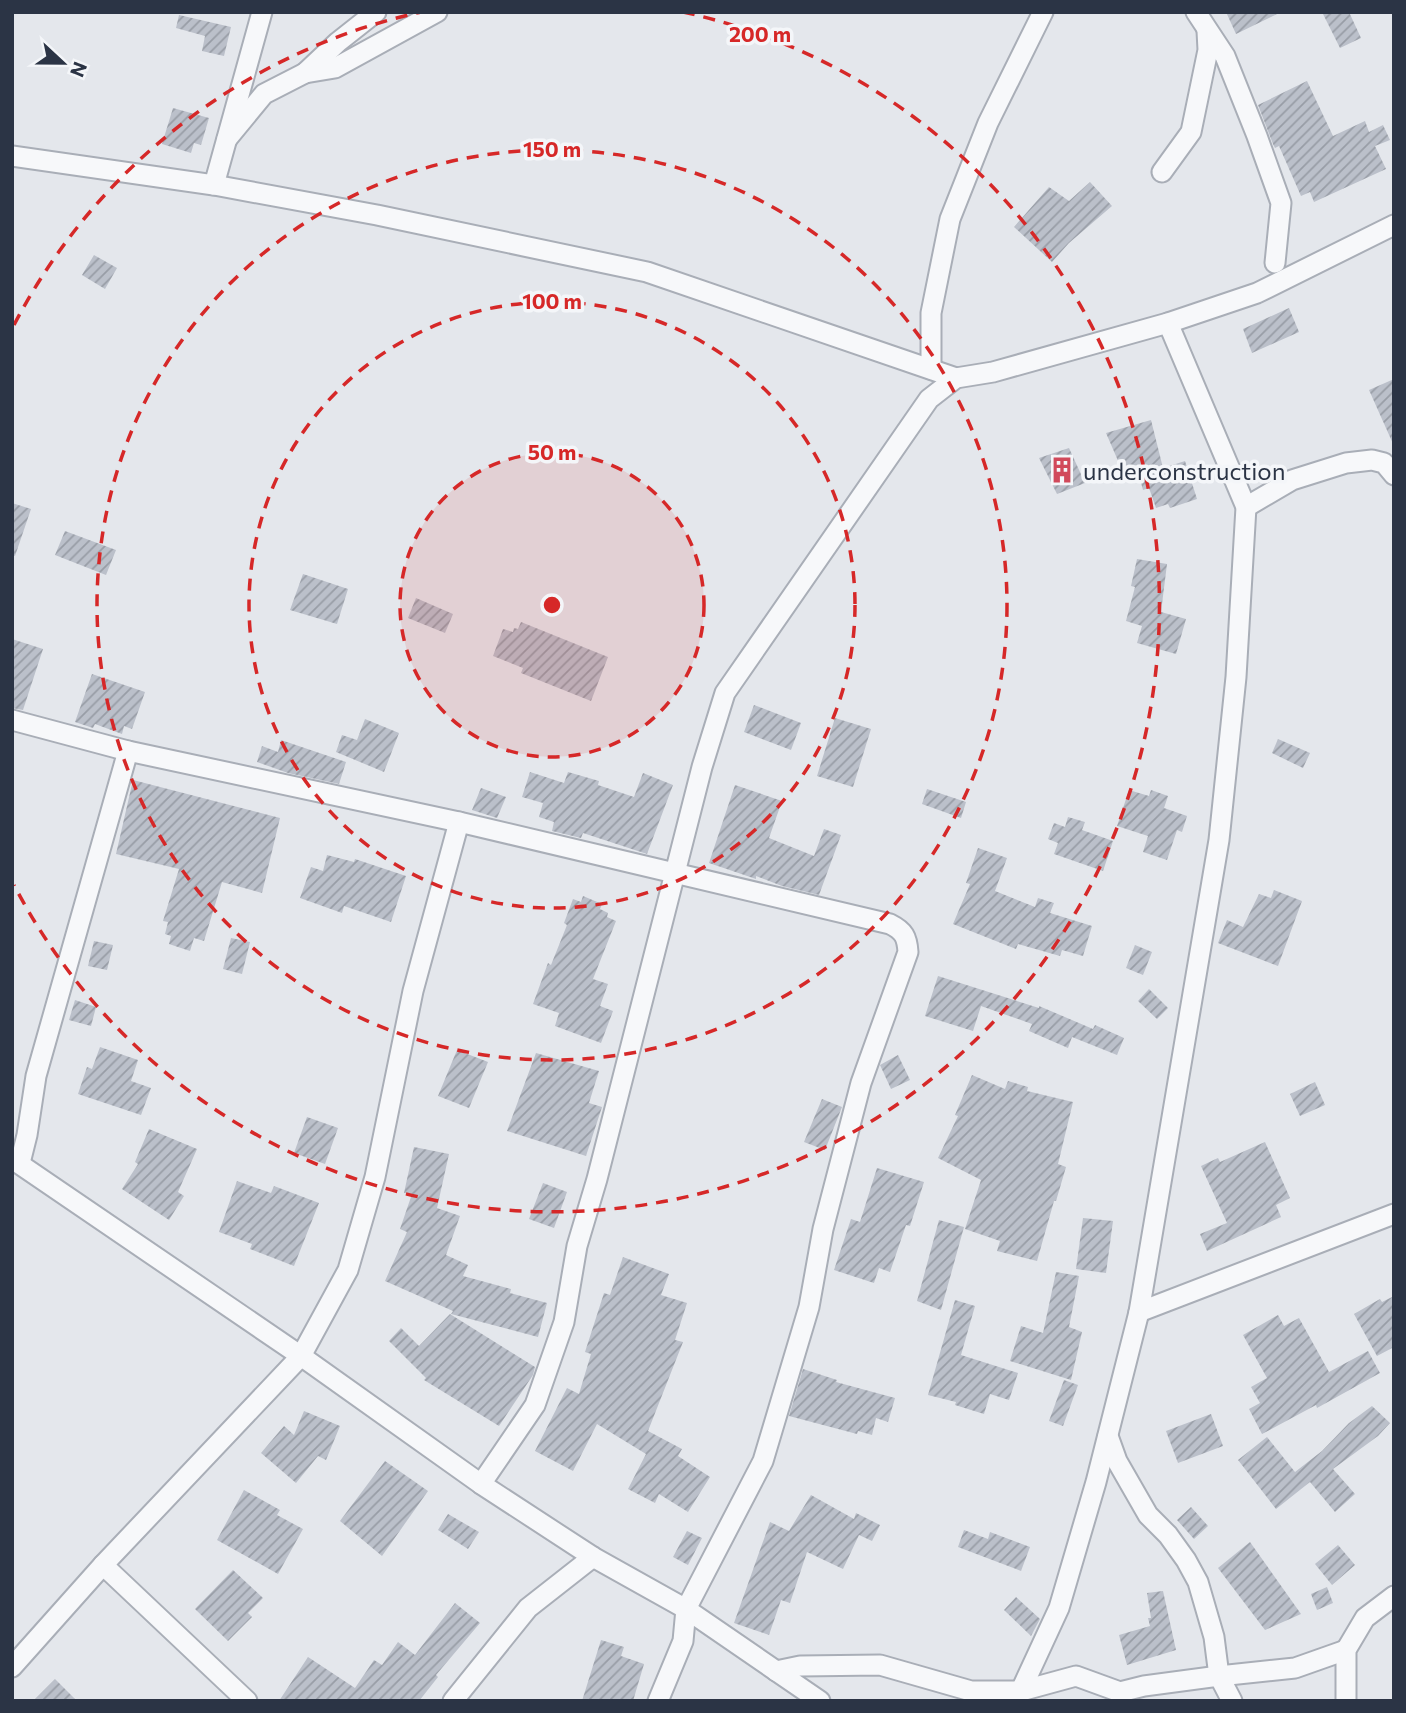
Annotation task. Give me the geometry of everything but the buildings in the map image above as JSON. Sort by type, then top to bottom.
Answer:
[{"type":"street","points":[[215,185],[262,12]]},
{"type":"street","points":[[227,139],[264,94],[305,73],[376,12]]},
{"type":"street","points":[[305,73],[335,68],[437,12]]},
{"type":"street","points":[[931,369],[930,313],[950,219],[988,123],[1043,12]]},
{"type":"street","points":[[1196,12],[1225,56],[1281,204],[1275,263]]},
{"type":"street","points":[[1162,172],[1191,132],[1208,50],[1207,31]]},
{"type":"street","points":[[12,156],[215,185],[377,215],[647,272],[956,377],[993,373],[1168,323],[1257,293],[1394,225]]},
{"type":"street","points":[[1019,1696],[1059,1608],[1108,1436],[1139,1312],[1219,840],[1236,677],[1246,507],[1168,323]]},
{"type":"street","points":[[481,1484],[535,1405],[564,1322],[577,1246],[702,767],[725,693],[929,399],[956,377]]},
{"type":"street","points":[[1246,507],[1293,480],[1346,463],[1372,460],[1384,463],[1394,475]]},
{"type":"street","points":[[12,720],[128,751],[459,822],[890,924],[901,929],[907,939],[908,952],[861,1083],[823,1228],[808,1307],[763,1461],[686,1609],[683,1641],[657,1701]]},
{"type":"street","points":[[128,751],[36,1076],[27,1135],[16,1161],[301,1356],[481,1484],[593,1557],[686,1609],[820,1701]]},
{"type":"street","points":[[12,1667],[103,1565],[301,1356],[348,1270],[375,1177],[413,991],[459,822]]},
{"type":"street","points":[[1139,1312],[1394,1214]]},
{"type":"street","points":[[1108,1436],[1117,1461],[1148,1516],[1168,1535],[1198,1582],[1214,1637],[1219,1676],[1232,1701]]},
{"type":"street","points":[[453,1701],[528,1608],[593,1557]]},
{"type":"street","points":[[103,1565],[247,1701]]},
{"type":"street","points":[[1346,1701],[1346,1650],[1365,1618],[1394,1596]]},
{"type":"street","points":[[776,1671],[800,1666],[880,1665],[971,1691],[1019,1696],[1076,1676],[1120,1692],[1144,1686],[1295,1668],[1346,1650]]},
{"type":"place","name":"underconstruction","points":[[1062,470]]}]
